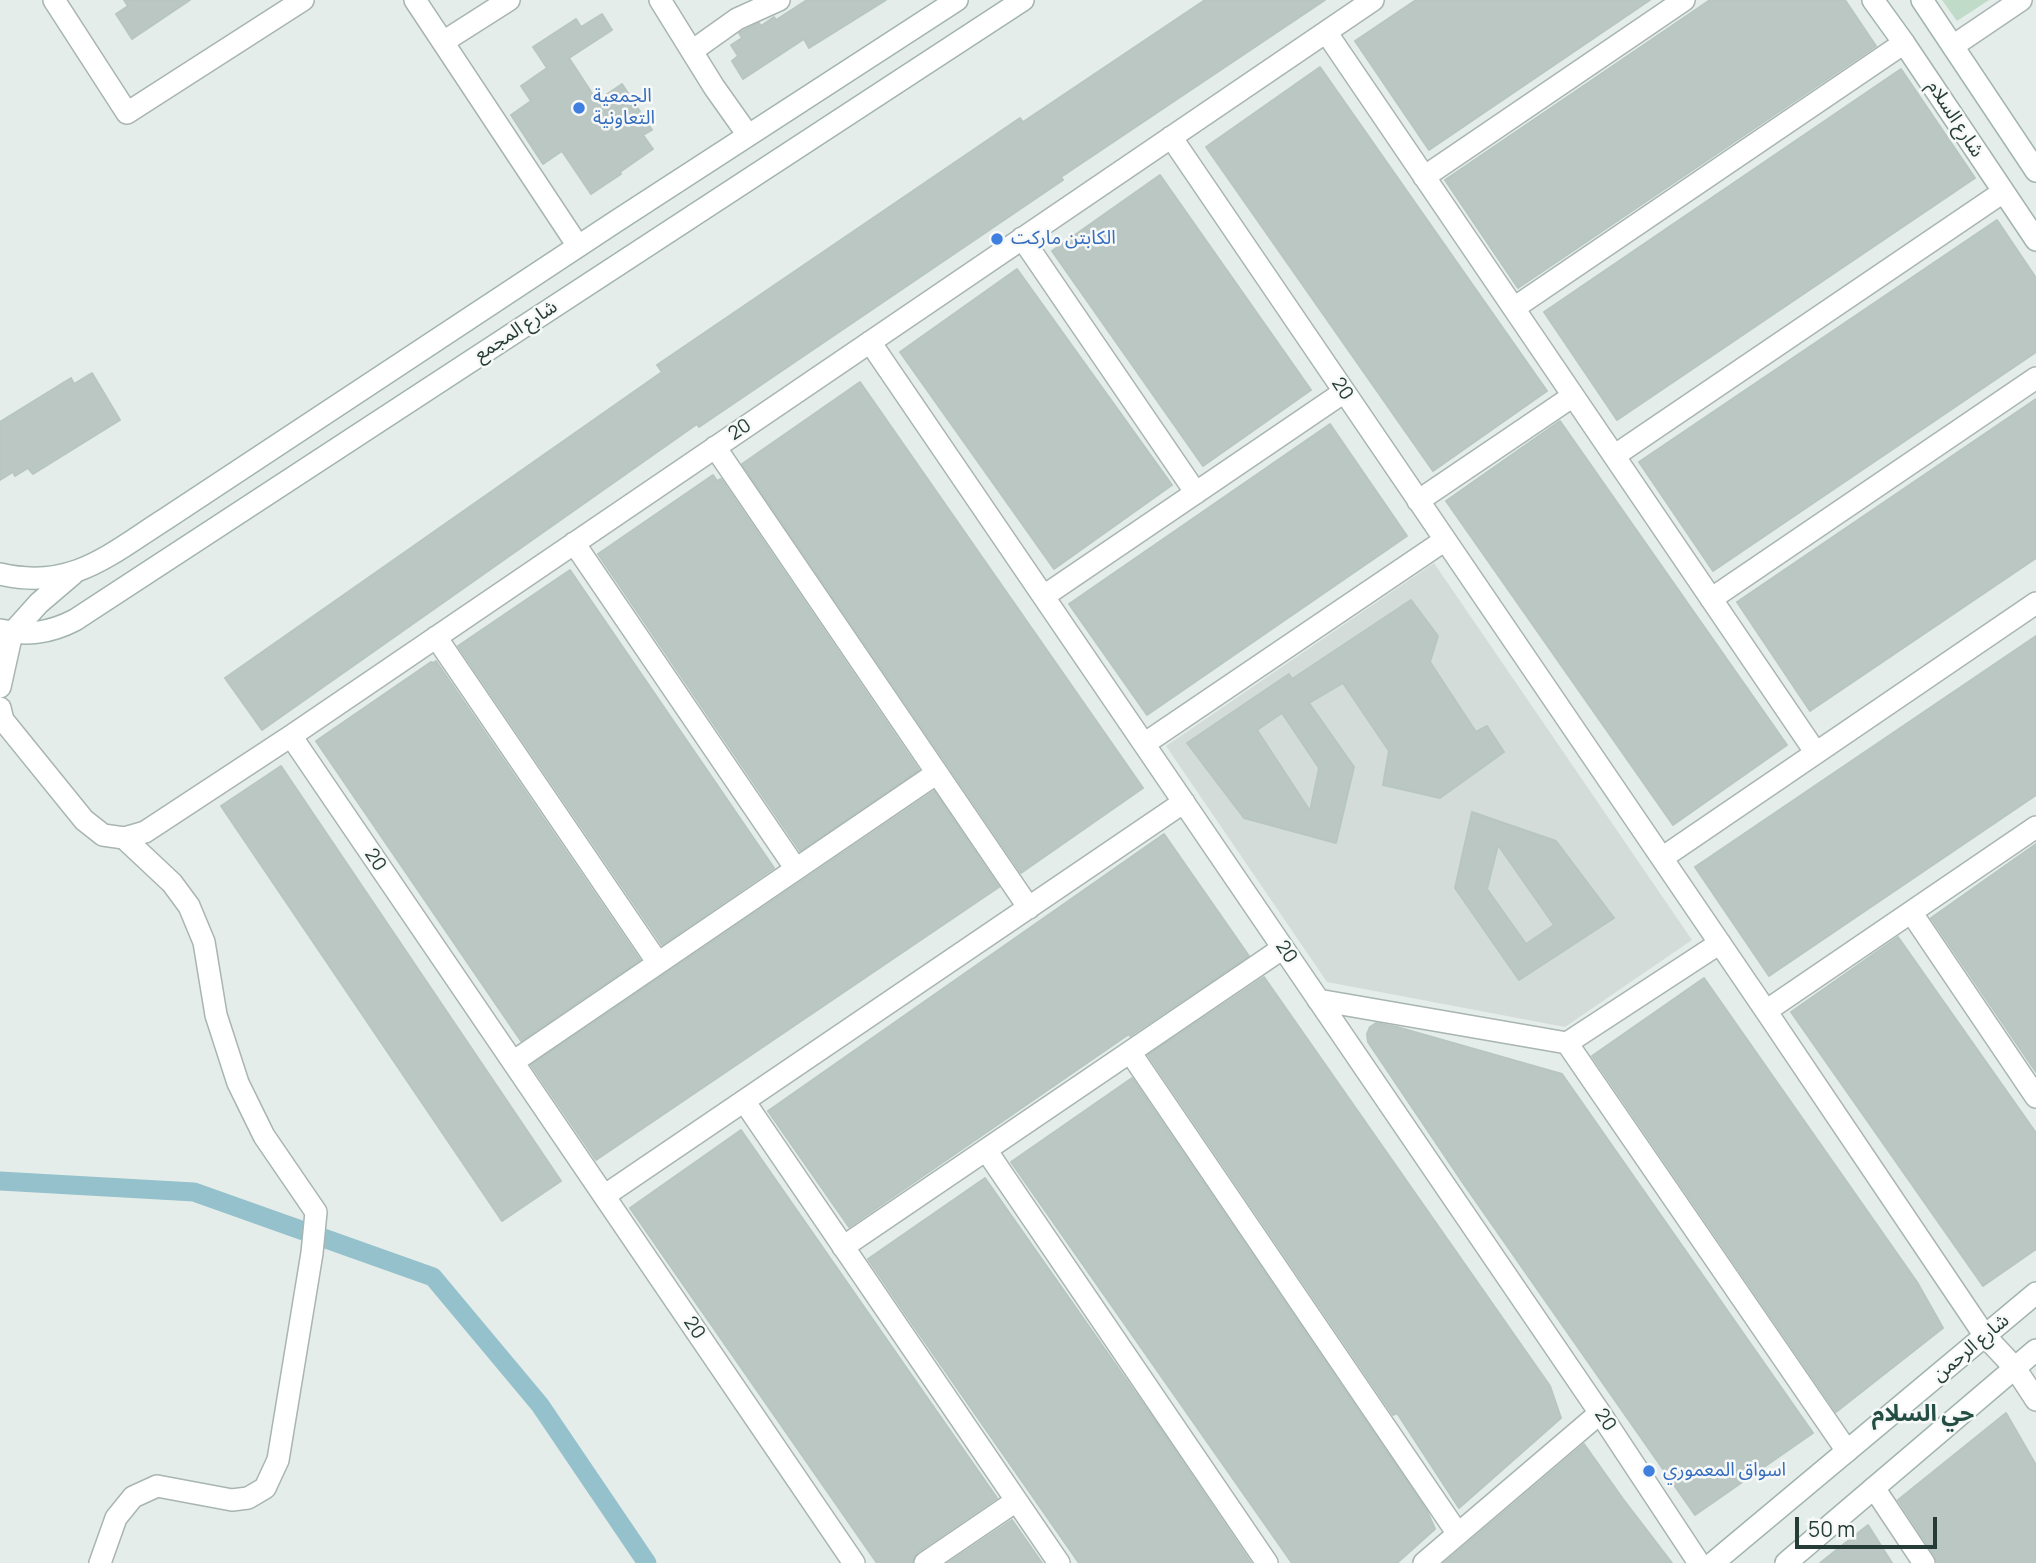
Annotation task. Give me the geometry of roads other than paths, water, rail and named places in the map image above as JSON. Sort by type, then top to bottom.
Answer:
[{"type":"street","points":[[64,3],[127,113],[273,8],[303,0]]},
{"type":"street","points":[[415,0],[578,246]]},
{"type":"street","points":[[660,0],[748,135]]},
{"type":"street","points":[[692,51],[737,19],[779,0]]},
{"type":"street","name":"شارع المجمع","points":[[0,574],[42,579],[75,573],[93,565],[957,0]]},
{"type":"street","name":"شارع المجمع","points":[[6,631],[46,632],[75,620],[1023,0]]},
{"type":"street","name":"20","points":[[854,1563],[291,736],[1373,0]]},
{"type":"street","points":[[1424,177],[1684,0]]},
{"type":"street","name":"شارع السلام","points":[[1873,0],[2036,240]]},
{"type":"street","name":"شارع السلام","points":[[1922,0],[2036,171]]},
{"type":"street","points":[[1953,46],[2021,0]]},
{"type":"street","points":[[443,41],[499,3]]},
{"type":"street","points":[[1326,32],[1816,753]]},
{"type":"street","points":[[1514,308],[1904,43]]},
{"type":"street","name":"20","points":[[1171,137],[1985,1336],[2015,1368]]},
{"type":"street","points":[[1614,456],[2003,192]]},
{"type":"street","points":[[615,222],[636,253]]},
{"type":"street","points":[[1023,238],[1196,493]]},
{"type":"street","name":"20","points":[[870,342],[1600,1412],[1699,1563]]},
{"type":"street","points":[[1712,599],[2036,378]]},
{"type":"street","points":[[1044,596],[1344,392]]},
{"type":"street","points":[[1418,501],[1573,396]]},
{"type":"street","points":[[715,447],[1029,908]]},
{"type":"street","points":[[1144,744],[1445,540]]},
{"type":"street","points":[[574,543],[796,869]]},
{"type":"street","points":[[0,687],[6,631],[75,573]]},
{"type":"street","points":[[1662,858],[2036,603]]},
{"type":"street","points":[[436,637],[658,963]]},
{"type":"street","points":[[0,708],[3,720],[84,820],[103,835],[124,838],[145,832],[291,736]]},
{"type":"street","points":[[513,1062],[937,774]]},
{"type":"street","points":[[604,1196],[1184,803]]},
{"type":"street","points":[[1766,1011],[2036,827]]},
{"type":"street","points":[[100,1563],[116,1518],[133,1497],[157,1486],[232,1500],[248,1498],[265,1488],[278,1460],[317,1212],[264,1136],[238,1083],[216,1015],[204,942],[189,906],[172,883],[124,838]]},
{"type":"street","points":[[1911,912],[2036,1097]]},
{"type":"street","points":[[1318,1000],[1567,1043],[1720,943]]},
{"type":"street","points":[[843,1247],[1283,948]]},
{"type":"street","points":[[1567,1043],[1847,1451]]},
{"type":"street","points":[[1130,1052],[1458,1534]]},
{"type":"street","points":[[744,1101],[1059,1563]]},
{"type":"street","points":[[986,1150],[1267,1563]]},
{"type":"street","name":"شارع الرحمن","points":[[1713,1563],[2036,1293]]},
{"type":"street","points":[[1786,1563],[2036,1350]]},
{"type":"street","points":[[2015,1368],[2036,1400]]},
{"type":"street","points":[[1424,1563],[1600,1412]]},
{"type":"street","points":[[1874,1488],[1924,1563]]},
{"type":"street","points":[[925,1563],[1016,1501]]},
{"type":"waterway","points":[[0,1181],[194,1192],[433,1277],[540,1405],[647,1563]]},
{"type":"place","name":"الجمعية التعاونية","points":[[579,108]]},
{"type":"place","name":"الكابتن ماركت","points":[[997,239]]},
{"type":"place","name":"اسواق المعموري","points":[[1649,1471]]},
{"type":"district","name":"حي السلام","points":[[1923,1415]]}]
